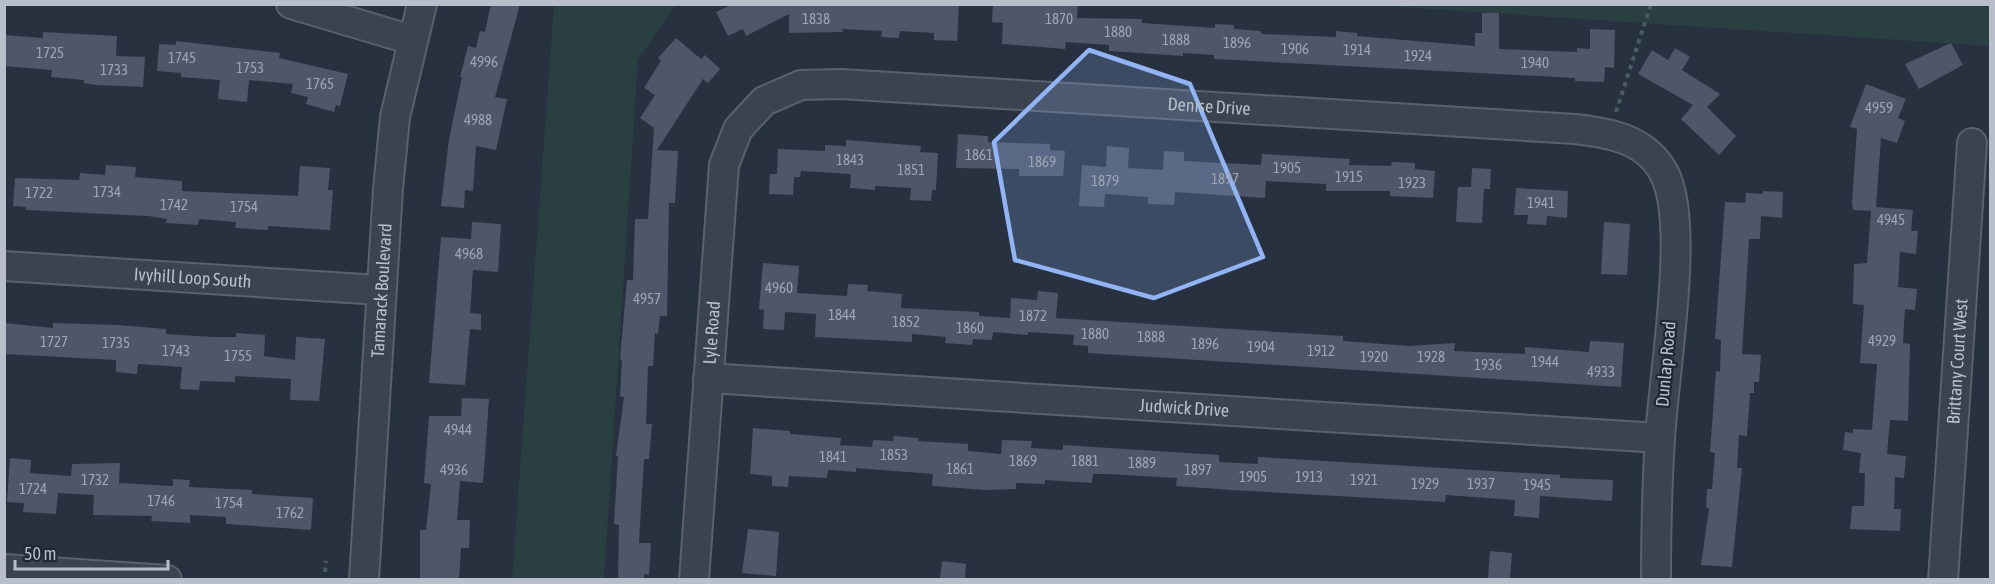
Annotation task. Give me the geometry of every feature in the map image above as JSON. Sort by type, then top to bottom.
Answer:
[{"type":"street","points":[[291,4],[412,40]]},
{"type":"street","name":"Tamarack Boulevard","points":[[363,579],[380,290],[395,117],[422,4]]},
{"type":"street","name":"Denise Drive","points":[[764,100],[801,85],[841,84],[1564,128],[1609,133],[1633,141],[1651,155]]},
{"type":"street","name":"Lyle Road","points":[[694,579],[724,165],[738,129],[764,100]]},
{"type":"street","name":"Brittany Court West","points":[[1943,579],[1972,143]]},
{"type":"street","name":"Dunlap Road","points":[[1651,155],[1665,174],[1675,206],[1675,266],[1660,438],[1656,579]]},
{"type":"street","name":"Ivyhill Loop South","points":[[4,266],[380,290]]},
{"type":"street","name":"Judwick Drive","points":[[708,378],[1660,438]]},
{"type":"street","points":[[4,568],[167,579]]},
{"type":"path","points":[[1616,112],[1651,4]]},
{"type":"path","points":[[325,572],[326,561]]},
{"type":"highlighted area","points":[[1089,50],[1190,84],[1263,257],[1154,298],[1015,260],[994,142]]},
{"type":"green space","points":[[554,5],[676,5],[638,59],[604,579],[512,579]]},
{"type":"green space","points":[[1369,5],[1990,5],[1990,46]]},
{"type":"building","points":[[491,4],[520,4],[495,97],[507,99],[496,150],[476,146],[473,191],[465,190],[464,208],[441,206],[449,139],[462,77],[460,77],[468,46],[476,48],[480,31],[485,32]]},
{"type":"building","points":[[733,4],[959,4],[957,41],[934,40],[934,33],[900,31],[899,38],[881,37],[882,31],[842,29],[843,32],[789,33],[789,14],[746,36],[743,29],[728,36],[716,12]]},
{"type":"building","points":[[993,4],[1078,4],[1077,18],[1142,19],[1142,23],[1215,28],[1215,24],[1234,25],[1234,29],[1261,31],[1261,34],[1336,37],[1336,31],[1357,33],[1357,36],[1475,46],[1475,33],[1482,33],[1482,13],[1499,13],[1499,49],[1577,52],[1577,48],[1590,49],[1590,29],[1615,30],[1614,68],[1605,67],[1604,82],[1575,81],[1575,78],[1214,59],[1214,55],[1183,53],[1183,56],[1109,51],[1109,45],[1066,42],[1065,49],[1002,44],[1003,23],[992,22]]},
{"type":"building","points":[[43,32],[117,36],[116,56],[145,57],[143,87],[96,85],[84,83],[84,80],[51,77],[52,70],[4,66],[4,35],[43,38]]},
{"type":"building","points":[[676,38],[701,59],[705,55],[720,69],[708,83],[703,79],[657,150],[678,151],[675,203],[669,203],[667,316],[660,316],[658,334],[655,333],[653,366],[648,366],[646,424],[652,424],[649,459],[644,459],[639,543],[651,543],[649,575],[644,574],[644,579],[618,579],[619,525],[614,524],[618,456],[616,456],[624,397],[620,396],[622,360],[620,359],[627,280],[633,280],[635,219],[648,219],[654,128],[640,118],[655,95],[644,88],[661,61],[658,58]]},
{"type":"building","points":[[176,41],[280,53],[279,58],[348,74],[340,106],[336,105],[334,112],[306,104],[308,97],[291,93],[293,84],[249,80],[247,102],[218,99],[220,80],[181,77],[181,73],[157,71],[159,44],[176,45]]},
{"type":"building","points":[[1951,43],[1963,65],[1919,89],[1905,64]]},
{"type":"building","points":[[1675,48],[1690,57],[1682,70],[1720,94],[1707,107],[1736,136],[1719,155],[1681,119],[1693,105],[1638,74],[1652,50],[1668,60]]},
{"type":"building","points":[[1866,84],[1906,99],[1898,118],[1905,121],[1897,143],[1881,138],[1876,207],[1913,210],[1911,231],[1918,231],[1916,254],[1900,252],[1898,287],[1917,289],[1915,310],[1905,309],[1903,343],[1910,344],[1908,421],[1890,420],[1887,454],[1906,456],[1904,478],[1895,477],[1894,509],[1901,509],[1900,531],[1850,529],[1852,506],[1864,506],[1865,473],[1859,473],[1861,453],[1843,450],[1845,432],[1853,433],[1853,429],[1872,430],[1877,364],[1860,363],[1864,305],[1853,304],[1854,264],[1867,263],[1871,211],[1853,210],[1857,129],[1850,127]]},
{"type":"building","points":[[958,134],[988,136],[988,142],[1050,144],[1050,150],[1065,151],[1063,176],[1019,176],[1019,169],[956,168]]},
{"type":"building","points":[[846,140],[921,146],[920,152],[938,153],[936,190],[932,190],[931,201],[910,200],[911,188],[875,186],[875,190],[850,188],[851,174],[801,171],[800,177],[794,177],[793,195],[769,194],[770,174],[777,174],[778,149],[825,151],[825,145],[846,146]]},
{"type":"building","points":[[1107,146],[1129,148],[1128,168],[1163,170],[1164,151],[1184,152],[1184,161],[1261,165],[1262,154],[1350,159],[1349,165],[1391,166],[1392,162],[1415,163],[1415,169],[1435,171],[1433,198],[1390,196],[1390,191],[1326,191],[1326,184],[1266,181],[1265,198],[1175,192],[1174,205],[1148,204],[1148,197],[1105,194],[1104,207],[1079,206],[1082,165],[1106,167]]},
{"type":"building","points":[[106,165],[136,167],[135,177],[182,181],[182,191],[298,196],[300,166],[330,168],[328,190],[333,190],[330,230],[268,226],[268,230],[235,228],[236,222],[199,219],[198,225],[166,223],[167,219],[148,216],[26,210],[26,207],[13,206],[15,178],[79,180],[80,173],[105,175]]},
{"type":"building","points":[[1472,168],[1491,169],[1490,189],[1484,189],[1482,223],[1456,222],[1458,187],[1471,187]]},
{"type":"building","points":[[1516,188],[1568,191],[1567,218],[1547,216],[1546,225],[1527,224],[1528,215],[1514,215]]},
{"type":"building","points":[[1763,191],[1783,192],[1782,218],[1761,216],[1760,239],[1749,239],[1742,354],[1761,355],[1759,382],[1754,382],[1754,393],[1750,393],[1747,436],[1739,435],[1737,468],[1742,468],[1732,567],[1701,565],[1709,508],[1706,508],[1707,489],[1712,489],[1715,453],[1710,452],[1716,371],[1720,372],[1721,340],[1715,339],[1725,202],[1745,203],[1746,193],[1763,194]]},
{"type":"building","points":[[472,222],[501,224],[498,272],[473,270],[470,313],[481,314],[481,330],[470,329],[465,385],[429,383],[441,237],[471,239]]},
{"type":"building","points":[[1604,222],[1630,224],[1627,275],[1601,274]]},
{"type":"building","points":[[763,263],[799,266],[797,293],[847,296],[848,284],[868,285],[867,291],[902,294],[901,308],[979,312],[979,316],[1010,318],[1011,298],[1037,300],[1038,291],[1058,293],[1056,318],[1343,336],[1343,341],[1409,346],[1455,343],[1454,351],[1525,354],[1525,347],[1589,352],[1590,341],[1624,343],[1621,387],[1088,353],[1088,346],[1073,345],[1074,335],[1028,332],[1028,335],[993,332],[992,340],[973,339],[972,345],[945,343],[946,337],[912,334],[912,342],[815,337],[816,314],[785,312],[784,330],[763,329],[764,310],[759,309]]},
{"type":"building","points":[[4,323],[53,328],[53,323],[118,325],[166,329],[166,334],[213,337],[236,337],[236,333],[265,335],[264,356],[295,360],[296,337],[325,339],[319,401],[290,400],[291,379],[235,376],[235,382],[200,381],[199,390],[180,389],[182,367],[138,364],[137,374],[116,372],[116,360],[4,354]]},
{"type":"building","points":[[462,398],[489,399],[483,483],[460,481],[457,520],[470,520],[469,548],[461,548],[459,579],[420,579],[420,530],[426,530],[431,484],[424,483],[429,416],[461,416]]},
{"type":"building","points":[[753,428],[841,438],[840,445],[872,447],[873,440],[893,441],[894,436],[918,438],[918,441],[968,444],[968,451],[1001,454],[1002,440],[1032,441],[1031,448],[1063,450],[1063,445],[1219,455],[1219,462],[1258,464],[1258,457],[1560,475],[1560,478],[1613,480],[1612,501],[1540,496],[1539,518],[1514,516],[1515,500],[1446,495],[1445,502],[1232,490],[1176,486],[1177,478],[1107,474],[1093,474],[1092,483],[1045,480],[1045,484],[1016,483],[1016,489],[985,490],[932,486],[933,474],[856,468],[856,472],[828,470],[827,478],[789,476],[788,487],[772,486],[772,476],[750,474]]},
{"type":"building","points":[[10,458],[31,460],[30,473],[71,476],[72,464],[120,463],[119,483],[173,486],[173,479],[190,480],[189,487],[252,490],[252,494],[313,498],[311,530],[226,524],[226,517],[190,515],[190,523],[151,521],[152,516],[93,515],[94,495],[58,493],[56,514],[23,512],[24,503],[7,502]]},
{"type":"building","points":[[748,529],[779,532],[776,576],[742,573]]},
{"type":"building","points":[[1490,551],[1512,553],[1510,579],[1488,579]]},
{"type":"building","points":[[942,561],[966,564],[965,579],[940,579]]}]
